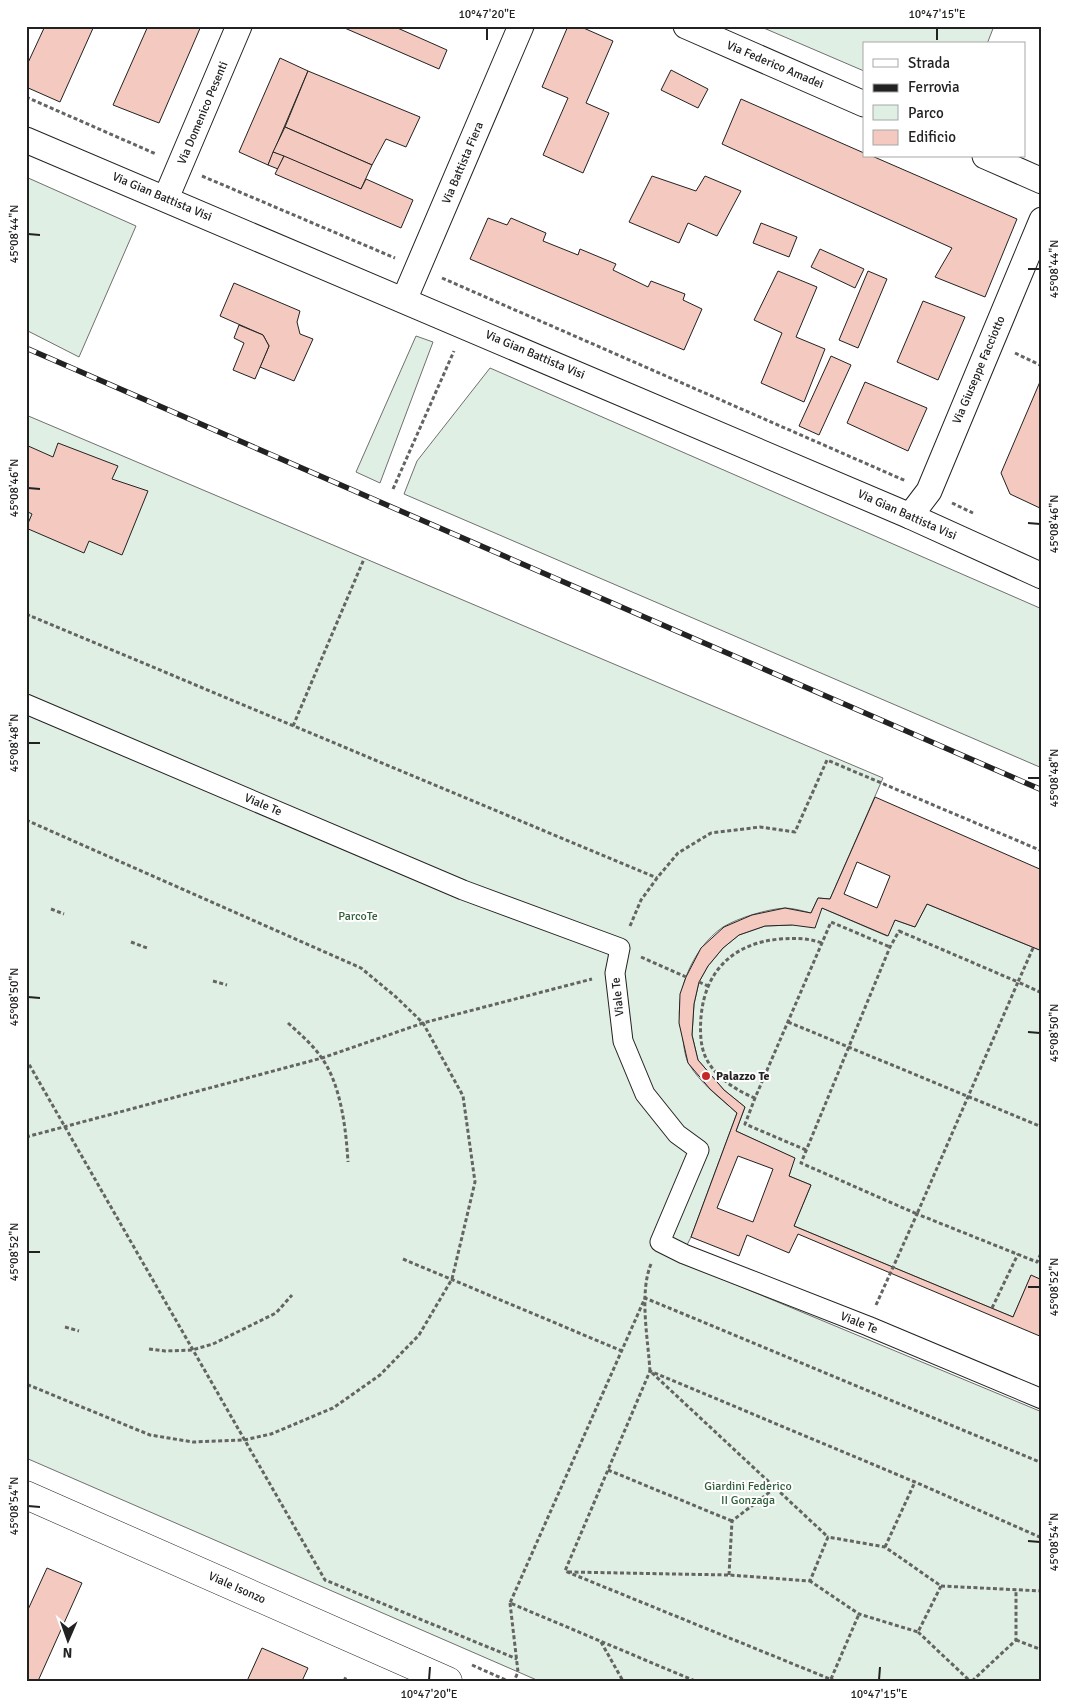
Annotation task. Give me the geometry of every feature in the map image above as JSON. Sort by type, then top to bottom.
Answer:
[{"type":"main road","name":"Viale Isonzo","points":[[26,1495],[448,1681]]},
{"type":"street","name":"Via Domenico Pesenti","points":[[166,198],[239,26]]},
{"type":"street","name":"Via Battista Fiera","points":[[404,300],[521,26]]},
{"type":"street","name":"Via Federico Amadei","points":[[686,26],[863,104]]},
{"type":"street","name":"Via Gian Battista Visi","points":[[26,140],[910,516],[1042,576]]},
{"type":"street","points":[[990,158],[1042,181]]},
{"type":"street","name":"Via Giuseppe Facciotto","points":[[910,516],[929,491],[1042,220]]},
{"type":"street","name":"Viale Te","points":[[26,704],[463,890],[620,948],[615,973],[623,1041],[646,1094],[677,1134],[699,1150],[660,1242],[684,1254],[868,1326],[1042,1399]]},
{"type":"path","points":[[26,97],[200,175],[450,281],[929,491],[981,517]]},
{"type":"path","points":[[436,313],[450,281]]},
{"type":"path","points":[[393,489],[455,348],[448,345]]},
{"type":"path","points":[[293,726],[364,559]]},
{"type":"path","points":[[26,622],[28,615],[657,878]]},
{"type":"path","points":[[686,977],[620,948],[641,900],[678,853],[711,833],[760,827],[795,832],[827,760],[1042,851]]},
{"type":"path","points":[[26,820],[361,968],[396,997],[423,1023],[463,1096],[475,1182],[452,1279],[419,1335],[380,1375],[333,1408],[271,1434],[244,1440],[193,1442],[150,1435],[26,1384]]},
{"type":"path","points":[[51,909],[64,914]]},
{"type":"path","points":[[806,1150],[745,1124],[831,922],[890,947]]},
{"type":"path","points":[[1042,992],[899,932],[890,947],[848,1046],[801,1164],[917,1214],[1037,1262],[1042,1251]]},
{"type":"path","points":[[756,1098],[732,1087],[711,1066],[706,1058],[701,1042],[701,1022],[708,986],[720,967],[729,958],[757,942],[810,939],[822,943]]},
{"type":"path","points":[[131,942],[147,948]]},
{"type":"path","points":[[868,1326],[1033,948]]},
{"type":"path","points":[[26,1137],[322,1058],[423,1023],[615,973]]},
{"type":"path","points":[[212,981],[227,985]]},
{"type":"path","points":[[699,982],[708,986]]},
{"type":"path","points":[[788,1022],[1042,1127]]},
{"type":"path","points":[[288,1023],[307,1040],[322,1058],[332,1081],[342,1108],[348,1162]]},
{"type":"path","points":[[26,1059],[324,1580],[517,1659]]},
{"type":"path","points":[[565,1572],[650,1371],[646,1298],[649,1270],[660,1242]]},
{"type":"path","points":[[992,1308],[1018,1254]]},
{"type":"path","points":[[403,1259],[622,1351]]},
{"type":"path","points":[[149,1349],[165,1351],[192,1350],[213,1344],[276,1313],[292,1294]]},
{"type":"path","points":[[514,1681],[518,1672],[510,1604],[646,1298]]},
{"type":"path","points":[[646,1298],[1042,1463]]},
{"type":"path","points":[[65,1327],[80,1331]]},
{"type":"path","points":[[650,1371],[915,1482],[1042,1538]]},
{"type":"path","points":[[650,1371],[828,1537],[885,1547],[941,1586],[1042,1591]]},
{"type":"path","points":[[608,1470],[732,1521]]},
{"type":"path","points":[[885,1547],[915,1482]]},
{"type":"path","points":[[729,1575],[732,1521],[775,1488]]},
{"type":"path","points":[[810,1580],[828,1537]]},
{"type":"path","points":[[565,1572],[729,1575],[810,1580],[859,1614],[918,1632],[971,1681],[1016,1640],[1016,1590]]},
{"type":"path","points":[[565,1572],[833,1680],[859,1614]]},
{"type":"path","points":[[918,1632],[941,1586]]},
{"type":"path","points":[[510,1604],[695,1681]]},
{"type":"path","points":[[1016,1640],[1042,1650]]},
{"type":"path","points":[[601,1642],[623,1681]]},
{"type":"green space","points":[[759,26],[994,26],[988,42],[863,42],[863,71]]},
{"type":"green space","points":[[26,177],[136,226],[79,357],[26,330]]},
{"type":"green space","points":[[416,336],[433,342],[380,483],[356,472]]},
{"type":"green space","points":[[490,368],[1042,609],[1042,768],[404,494],[417,461]]},
{"type":"green space","name":"ParcoTe","points":[[26,415],[883,778],[830,899],[818,898],[811,913],[785,908],[770,910],[736,920],[712,936],[693,961],[687,975],[682,990],[680,1020],[687,1061],[705,1084],[737,1113],[691,1237],[679,1261],[1042,1412],[1042,1681],[539,1681],[26,1458]]},
{"type":"green space","points":[[927,904],[1042,951],[1042,1280],[1031,1276],[1013,1317],[794,1226],[811,1185],[789,1176],[794,1158],[736,1131],[745,1107],[724,1090],[698,1060],[692,1035],[694,1004],[699,982],[708,966],[723,948],[739,935],[765,926],[792,925],[822,908],[887,936],[895,920],[915,927]]},
{"type":"building","points":[[45,26],[94,26],[60,102],[26,87],[26,67]]},
{"type":"building","points":[[148,26],[201,26],[159,123],[113,105]]},
{"type":"building","points":[[340,26],[393,26],[447,50],[439,69]]},
{"type":"building","points":[[568,26],[579,26],[613,41],[586,103],[609,113],[583,173],[543,155],[568,98],[542,87]]},
{"type":"building","points":[[280,58],[308,71],[268,165],[239,152]]},
{"type":"building","points":[[671,70],[708,89],[698,108],[661,90]]},
{"type":"building","points":[[308,71],[420,117],[406,147],[386,139],[372,165],[285,127]]},
{"type":"building","points":[[741,99],[863,153],[863,158],[877,158],[1017,219],[985,297],[935,277],[952,248],[722,144]]},
{"type":"building","points":[[285,127],[372,165],[361,189],[273,152]]},
{"type":"building","points":[[273,152],[284,156],[278,169],[268,165]]},
{"type":"building","points":[[284,156],[361,189],[366,179],[413,200],[401,228],[275,174]]},
{"type":"building","points":[[652,176],[696,191],[705,176],[741,191],[717,236],[688,223],[679,243],[629,222]]},
{"type":"building","points":[[488,218],[507,225],[511,218],[546,233],[543,241],[578,255],[580,249],[616,264],[613,270],[648,287],[651,281],[685,294],[683,300],[702,309],[684,350],[470,259]]},
{"type":"building","points":[[761,223],[797,237],[789,257],[753,243]]},
{"type":"building","points":[[820,249],[864,269],[855,288],[811,267]]},
{"type":"building","points":[[778,271],[817,287],[796,337],[825,349],[804,402],[761,383],[782,333],[754,320]]},
{"type":"building","points":[[868,271],[887,279],[858,348],[839,340]]},
{"type":"building","points":[[234,283],[300,311],[297,322],[300,334],[313,339],[294,381],[260,367],[269,346],[263,335],[220,316]]},
{"type":"building","points":[[923,301],[965,317],[938,380],[897,362]]},
{"type":"building","points":[[239,325],[263,335],[269,346],[255,379],[233,370],[244,343],[234,338]]},
{"type":"building","points":[[831,356],[851,365],[819,435],[799,426]]},
{"type":"building","points":[[1042,377],[1042,509],[1010,494],[1001,473]]},
{"type":"building","points":[[865,382],[927,408],[908,451],[847,423]]},
{"type":"building","points":[[58,443],[118,466],[112,479],[148,491],[122,555],[89,541],[84,553],[26,528],[32,514],[26,511],[26,445],[53,457]]},
{"type":"building","name":"Palazzo Te","points":[[875,797],[1042,870],[1042,951],[927,904],[915,927],[895,920],[888,936],[822,908],[815,928],[792,925],[765,926],[739,935],[723,948],[708,966],[699,982],[694,1004],[692,1035],[698,1060],[724,1090],[745,1107],[736,1131],[795,1158],[789,1176],[811,1185],[794,1226],[1013,1317],[1031,1275],[1042,1280],[1042,1337],[798,1234],[789,1253],[747,1235],[739,1256],[691,1237],[737,1113],[710,1089],[688,1063],[679,1023],[680,994],[686,977],[701,948],[724,927],[752,915],[785,908],[811,913],[818,898],[830,899]],"holes":[[[857,862],[890,876],[877,908],[844,894]],[[738,1156],[773,1169],[753,1222],[717,1208]]]},
{"type":"building","points":[[47,1568],[82,1583],[38,1681],[26,1681],[26,1614]]},
{"type":"building","points":[[262,1648],[308,1668],[302,1681],[247,1681]]},
{"type":"railway","points":[[26,348],[1042,790]]},
{"type":"place","name":"Palazzo Te","points":[[706,1076]]},
{"type":"park label","name":"Giardini Federico II Gonzaga","points":[[748,1493]]}]
